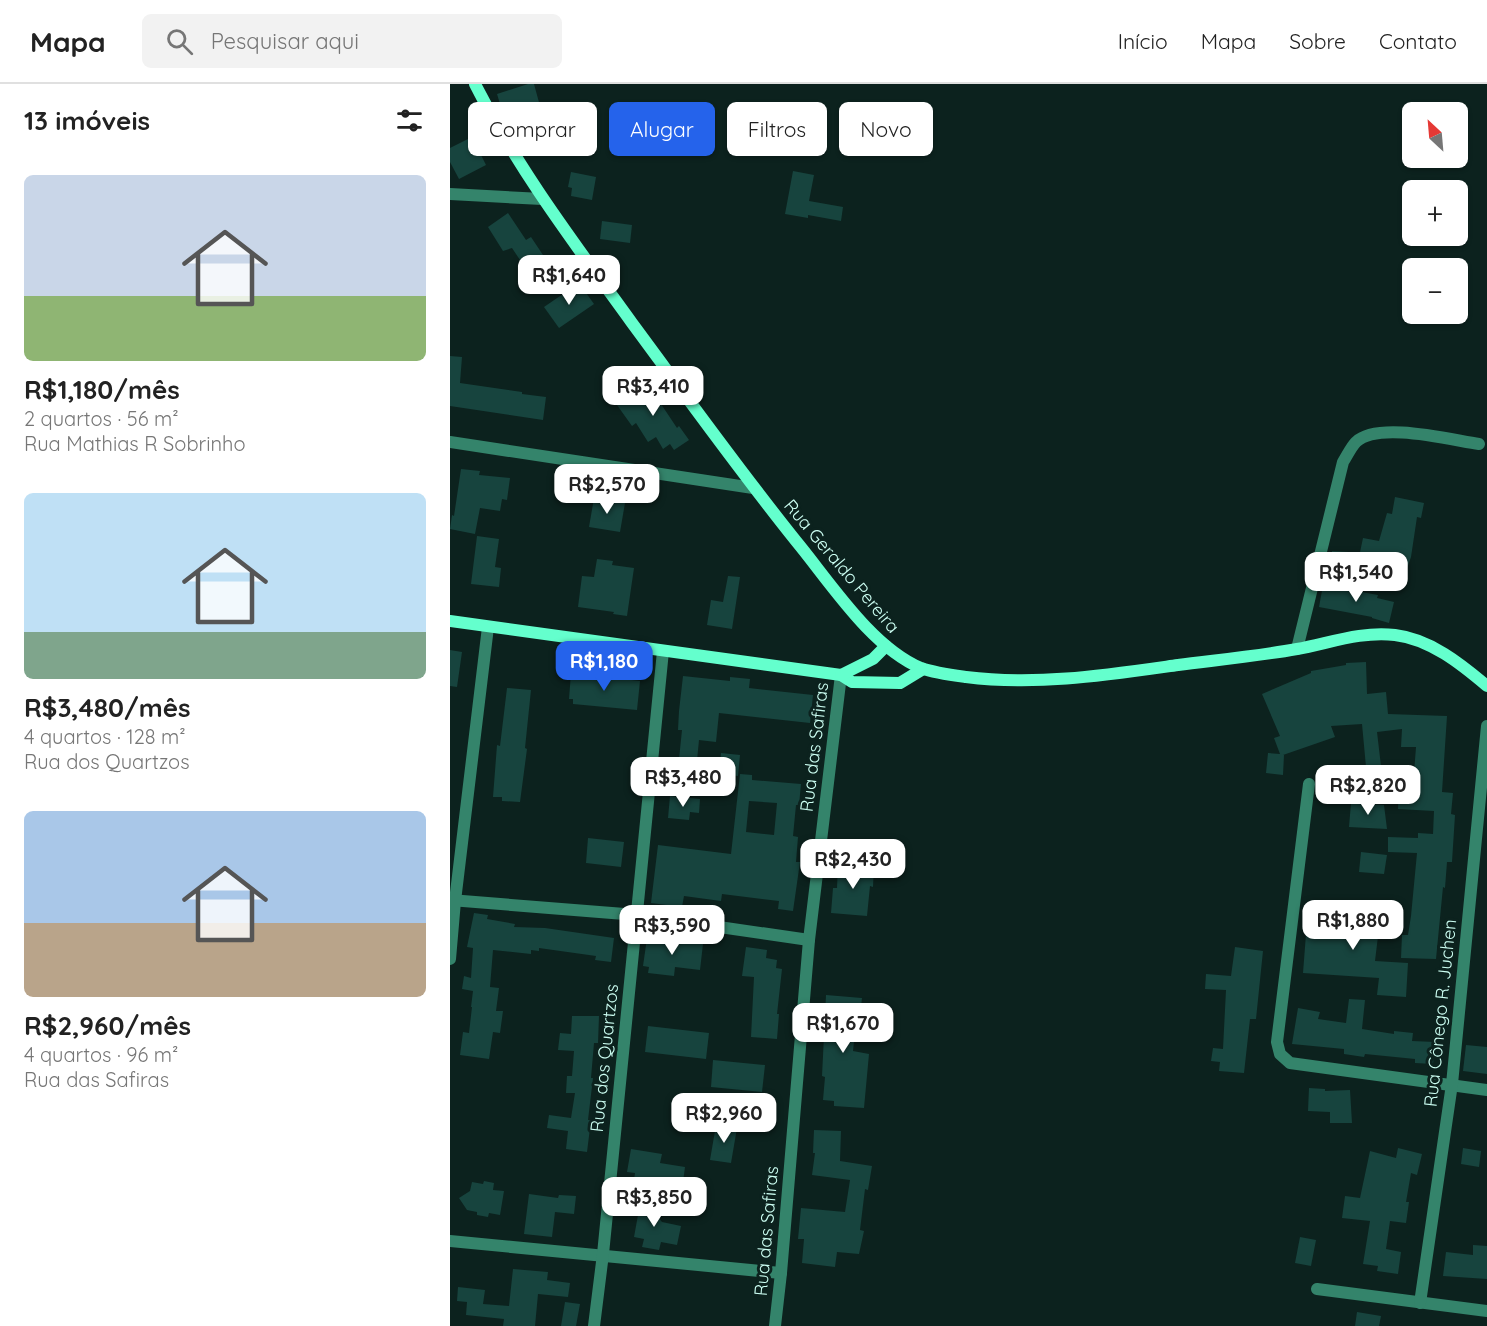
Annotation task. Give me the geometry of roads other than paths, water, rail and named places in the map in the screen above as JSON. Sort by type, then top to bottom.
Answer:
[{"type":"main road","name":"Rua Geraldo Pereira","points":[[475,84],[495,125],[542,199],[753,488],[872,635],[898,657],[923,669],[982,679],[1039,681],[1095,676],[1297,649],[1364,634],[1398,635],[1425,644],[1463,666],[1487,686]]},
{"type":"main road","points":[[450,621],[841,675],[852,682],[900,683],[923,669]]},
{"type":"main road","points":[[841,675],[873,659],[886,646]]},
{"type":"street","points":[[450,194],[542,199]]},
{"type":"street","points":[[1297,649],[1343,462],[1356,441],[1377,432],[1402,432],[1479,444]]},
{"type":"street","points":[[450,442],[753,488]]},
{"type":"street","points":[[450,959],[452,901],[488,627]]},
{"type":"street","name":"Rua dos Quartzos","points":[[594,1326],[663,651]]},
{"type":"street","name":"Rua das Safiras","points":[[775,1326],[782,1273],[809,940],[841,675]]},
{"type":"street","name":"Rua Cônego R. Juchen","points":[[1420,1303],[1452,1084],[1487,726]]},
{"type":"street","points":[[1309,784],[1277,1042],[1280,1054],[1290,1063],[1487,1089]]},
{"type":"street","points":[[452,901],[637,915],[809,940]]},
{"type":"street","points":[[450,1241],[782,1273]]},
{"type":"street","points":[[1317,1289],[1487,1311]]}]
